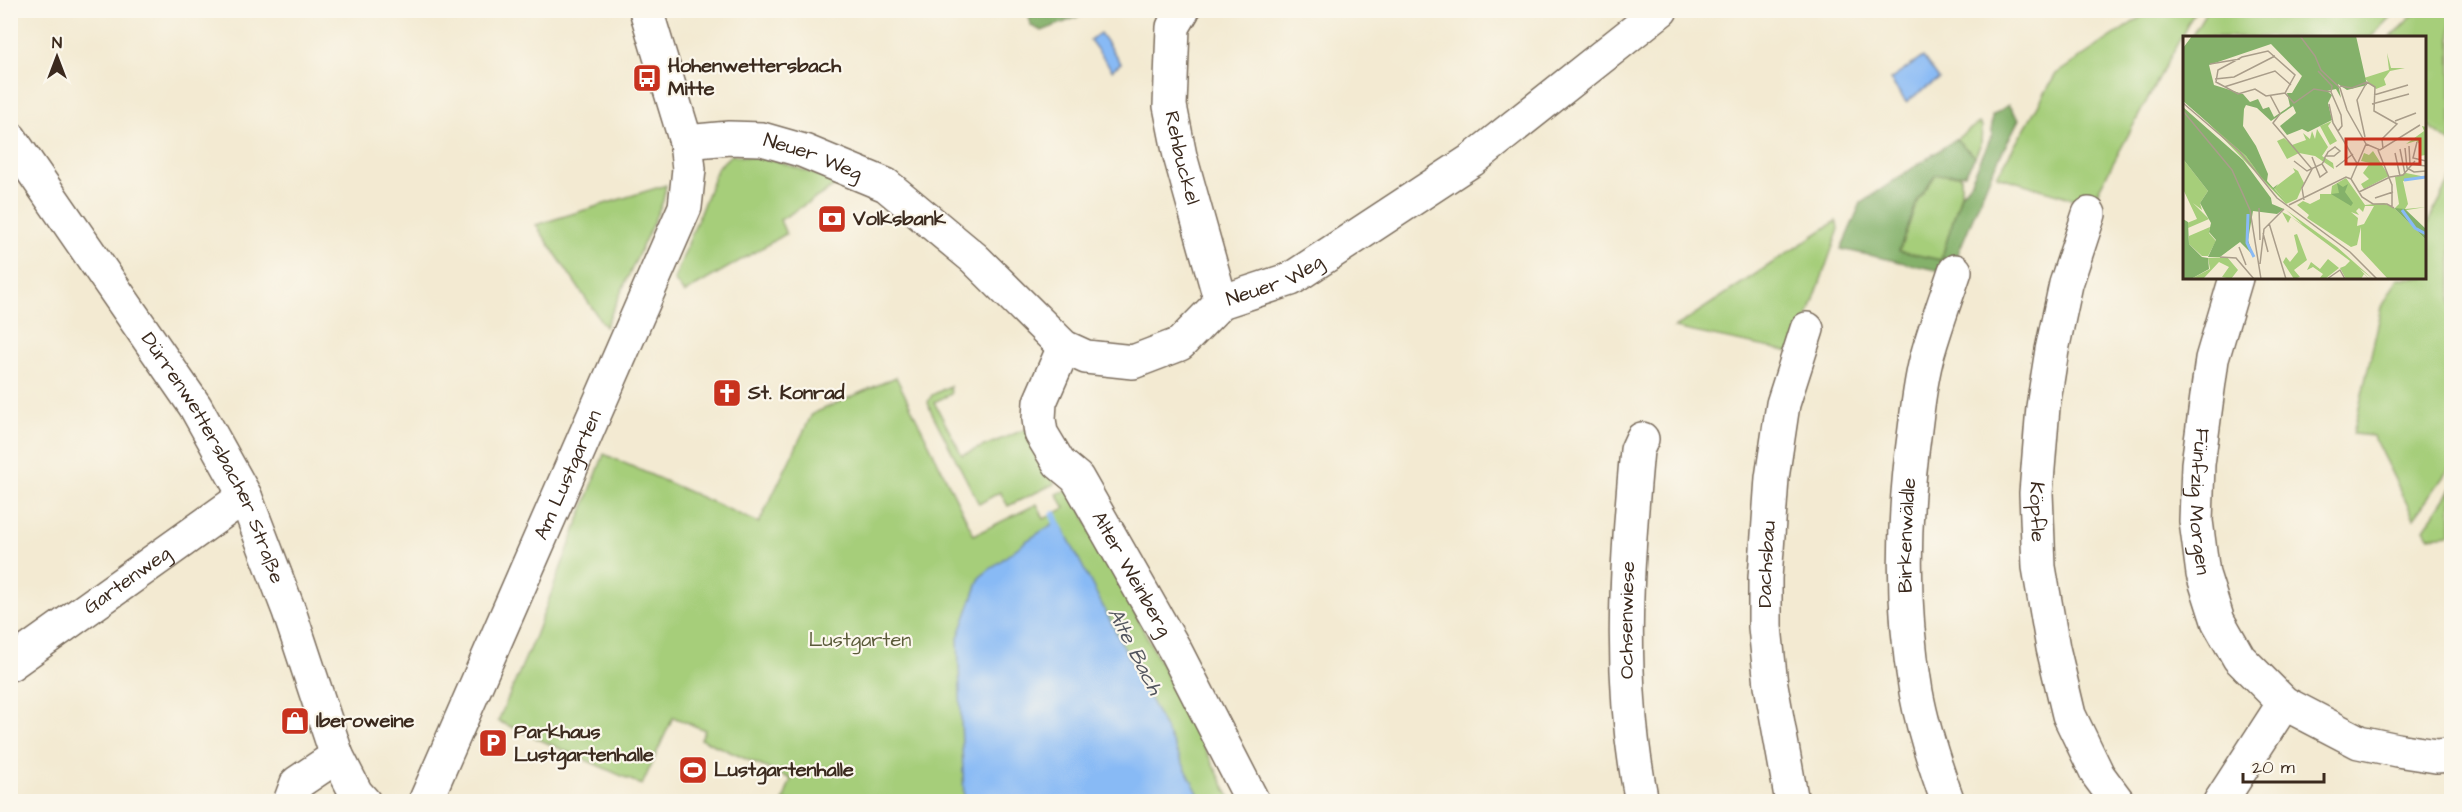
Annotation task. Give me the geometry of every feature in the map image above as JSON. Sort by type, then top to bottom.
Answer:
[{"type":"street","name":"Am Lustgarten","points":[[425,801],[685,207],[689,169],[686,142],[646,10]]},
{"type":"street","name":"Rehbuckel","points":[[1183,10],[1173,27],[1170,106],[1180,156],[1221,302]]},
{"type":"street","name":"Neuer Weg","points":[[686,142],[729,138],[762,140],[804,151],[886,185],[975,258],[1064,347],[1086,357],[1133,362],[1180,344],[1221,302],[1291,279],[1472,160],[1661,10]]},
{"type":"street","name":"Dürrenwettersbacher Straße","points":[[10,138],[195,406],[245,496],[289,611],[337,756],[356,793],[364,801]]},
{"type":"street","name":"Köpfle","points":[[2089,214],[2066,285],[2043,407],[2036,493],[2039,567],[2053,648],[2069,715],[2098,775],[2118,801]]},
{"type":"street","name":"Birkenwäldle","points":[[1948,801],[1930,750],[1916,693],[1908,636],[1906,537],[1909,469],[1927,354],[1955,271]]},
{"type":"street","name":"Fünfzig Morgen","points":[[2236,279],[2212,359],[2202,426],[2196,521],[2204,574],[2218,621],[2239,658],[2284,703],[2359,742],[2436,756],[2451,755]]},
{"type":"street","name":"Dachsbau","points":[[1792,801],[1771,685],[1765,627],[1765,578],[1772,478],[1783,404],[1807,329]]},
{"type":"street","name":"Alter Weinberg","points":[[1064,347],[1040,402],[1041,433],[1059,463],[1077,478],[1175,650],[1253,801]]},
{"type":"street","name":"Ochsenwiese","points":[[1642,438],[1637,450],[1627,561],[1628,708],[1642,801]]},
{"type":"street","name":"Gartenweg","points":[[10,664],[245,496]]},
{"type":"street","points":[[2220,801],[2284,703]]},
{"type":"street","points":[[290,801],[297,783],[337,756]]},
{"type":"green space","points":[[1028,10],[1093,11],[1042,31],[1031,26]]},
{"type":"green space","points":[[2207,10],[2396,10],[2372,36],[2192,36]]},
{"type":"green space","points":[[2150,11],[2195,11],[2091,204],[1997,176],[2056,74]]},
{"type":"green space","points":[[2417,11],[2451,11],[2451,143],[2426,125],[2426,36],[2392,36]]},
{"type":"green space","points":[[2008,105],[2019,119],[1990,176],[1950,273],[1841,249],[1861,203],[1956,139],[1975,157],[1965,174],[1936,175],[1918,199],[1899,251],[1941,260],[1961,194],[1970,183],[1992,135],[1992,116]]},
{"type":"green space","points":[[1979,123],[1982,126],[1981,143],[1975,157],[1956,139]]},
{"type":"green space","points":[[731,155],[774,160],[840,183],[780,220],[786,234],[684,293],[674,280],[718,167]]},
{"type":"green space","points":[[1936,174],[1961,175],[1961,194],[1941,260],[1899,252],[1918,199]]},
{"type":"green space","points":[[2451,179],[2451,466],[2414,518],[2373,436],[2353,434],[2382,307],[2397,279],[2426,279],[2426,226]]},
{"type":"green space","points":[[666,185],[663,201],[605,327],[536,225]]},
{"type":"green space","points":[[1836,221],[1839,229],[1795,353],[1674,328]]},
{"type":"green space","name":"Lustgarten","points":[[896,377],[974,535],[1037,504],[1044,519],[1065,508],[1057,494],[1070,488],[1232,801],[783,801],[791,779],[701,739],[705,730],[673,717],[642,785],[498,721],[535,636],[604,454],[759,523],[812,414]]},
{"type":"green space","points":[[950,386],[951,394],[934,402],[962,455],[1031,427],[1052,469],[1054,484],[1008,506],[1000,492],[979,504],[928,402],[932,395]]},
{"type":"green space","points":[[2451,489],[2451,534],[2428,536],[2424,529]]},
{"type":"water","points":[[1100,33],[1121,63],[1112,70],[1090,40]]},
{"type":"water","points":[[1923,57],[1939,79],[1906,102],[1890,80]]},
{"type":"water","points":[[1059,520],[1202,801],[964,801],[958,638],[980,577],[1026,541]]},
{"type":"waterway","name":"Alte Bach","points":[[1054,515],[1060,531]]},
{"type":"place","name":"Hohenwettersbach Mitte","points":[[647,78]]},
{"type":"place","name":"Volksbank","points":[[832,219]]},
{"type":"place","name":"St. Konrad","points":[[727,393]]},
{"type":"place","name":"Iberoweine","points":[[295,721]]},
{"type":"place","name":"Parkhaus Lustgartenhalle","points":[[493,743]]},
{"type":"place","name":"Lustgartenhalle","points":[[693,770]]}]
